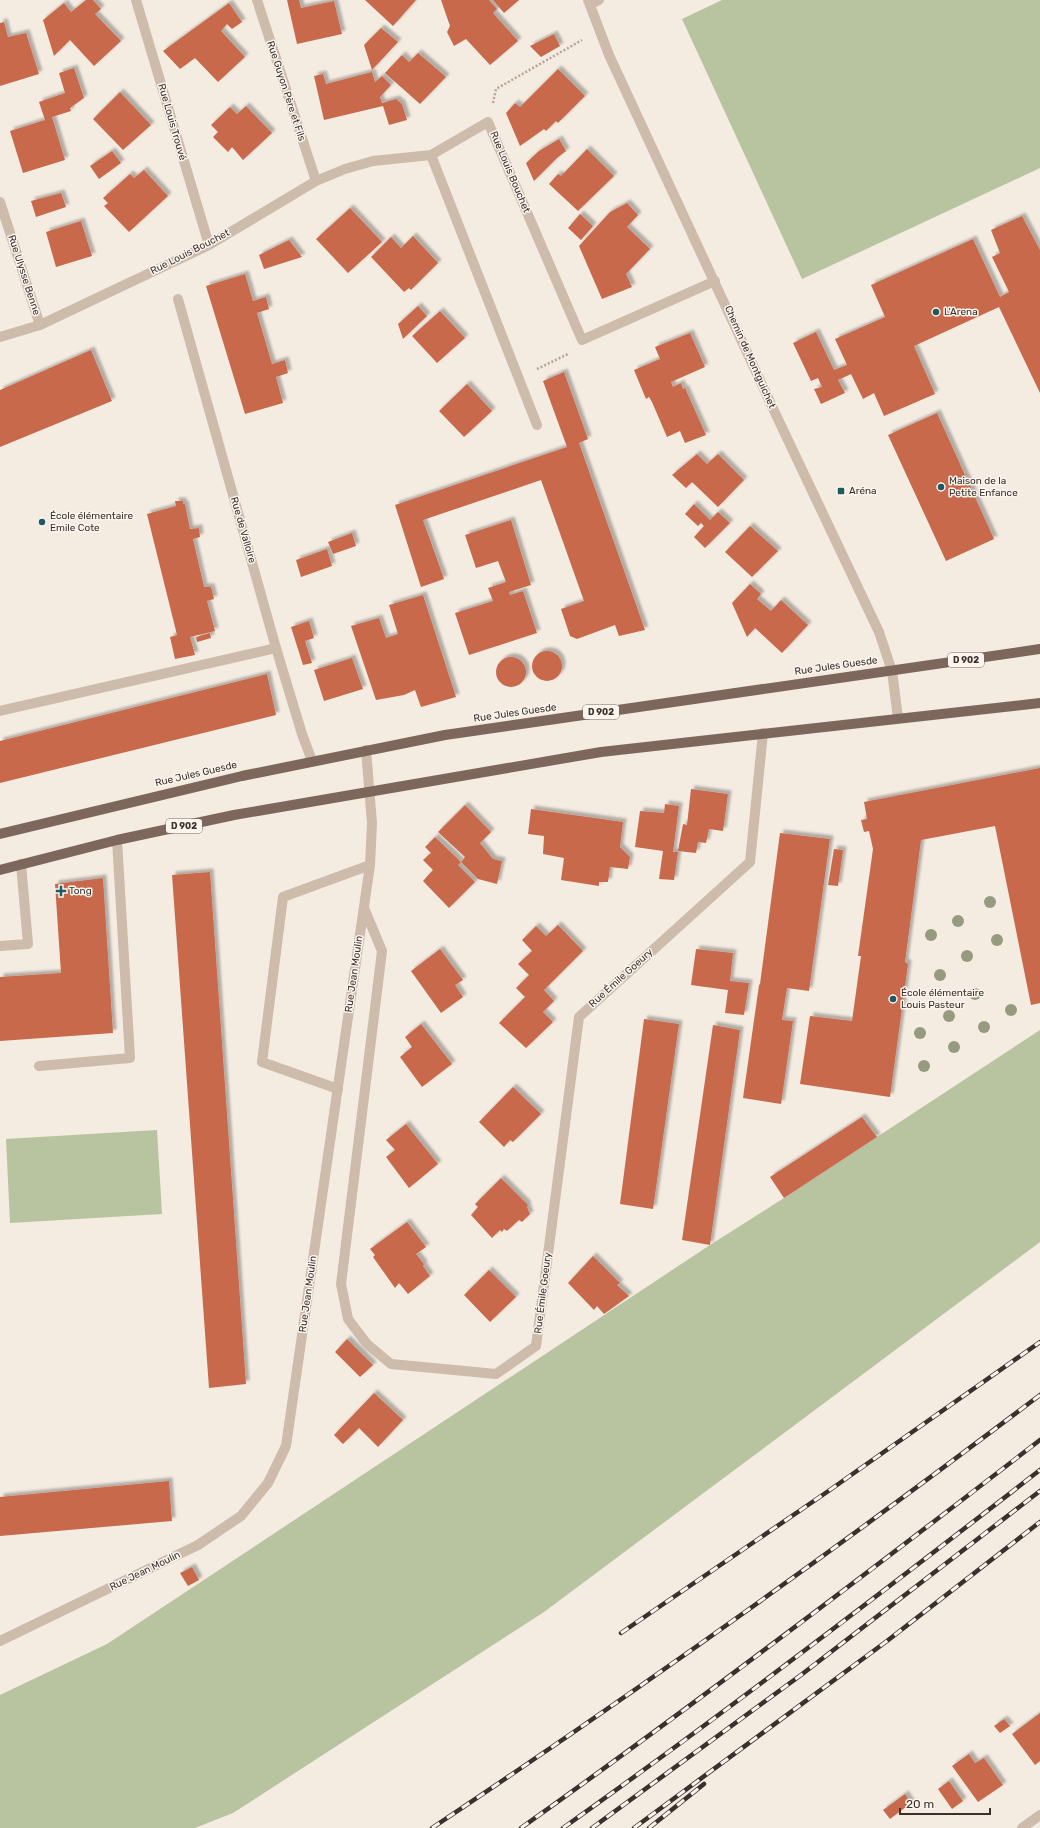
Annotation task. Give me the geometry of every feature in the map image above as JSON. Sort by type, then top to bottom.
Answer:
[{"type":"main road","name":"Rue Jules Guesde","points":[[0,834],[210,783],[366,750],[452,734],[1040,649]]},
{"type":"main road","name":"D 902","points":[[0,870],[117,840],[234,815],[371,790],[601,752],[1040,703]]},
{"type":"street","name":"Rue Louis Trouvé","points":[[136,0],[209,245]]},
{"type":"street","name":"Rue Guyon Père et Fils","points":[[257,0],[316,181]]},
{"type":"street","name":"Chemin de Montguichet","points":[[592,2],[599,30],[609,55],[777,417],[879,632],[892,671],[898,718]]},
{"type":"street","name":"Rue Louis Bouchet","points":[[0,337],[40,325],[209,245],[316,181],[345,169],[373,161],[431,154],[488,122],[582,340]]},
{"type":"street","points":[[431,154],[537,425]]},
{"type":"street","name":"Rue Ulysse Benne","points":[[0,202],[40,325]]},
{"type":"street","points":[[582,340],[715,281]]},
{"type":"street","name":"Rue de Valloire","points":[[178,299],[276,648],[302,734],[312,761]]},
{"type":"street","points":[[0,711],[276,648]]},
{"type":"street","name":"Rue Émile Goeury","points":[[364,908],[382,951],[341,1284],[348,1319],[367,1344],[392,1364],[496,1374],[536,1346],[579,1017],[750,862],[764,733]]},
{"type":"street","name":"Rue Jean Moulin","points":[[0,1641],[198,1545],[241,1516],[268,1484],[286,1446],[370,865],[372,845],[371,790],[366,750]]},
{"type":"street","points":[[39,1066],[130,1058],[117,840]]},
{"type":"street","points":[[0,946],[28,944],[21,864]]},
{"type":"street","points":[[338,1089],[262,1062],[284,897],[370,865]]},
{"type":"street","points":[[1022,1828],[1040,1815]]},
{"type":"path","points":[[488,122],[496,89],[599,30]]},
{"type":"path","points":[[518,377],[574,351],[582,340]]},
{"type":"green space","points":[[722,0],[1040,0],[1040,168],[802,279],[682,19]]},
{"type":"green space","points":[[1040,1030],[1040,1242],[544,1612],[233,1813],[195,1828],[0,1828],[0,1695],[107,1644],[710,1245]]},
{"type":"green space","points":[[157,1130],[162,1214],[10,1223],[6,1139]]},
{"type":"building","points":[[86,0],[93,0],[101,9],[95,14],[121,41],[94,66],[70,40],[54,56],[43,20],[64,3],[71,12]]},
{"type":"building","points":[[287,0],[299,0],[301,8],[334,1],[342,34],[297,44]]},
{"type":"building","points":[[365,0],[416,0],[393,26]]},
{"type":"building","points":[[441,0],[489,0],[497,9],[493,13],[518,41],[490,65],[466,39],[454,46],[447,32],[450,26]]},
{"type":"building","points":[[493,0],[519,0],[504,13]]},
{"type":"building","points":[[229,3],[242,22],[232,29],[227,24],[221,31],[245,57],[218,82],[195,58],[180,69],[163,51]]},
{"type":"building","points":[[4,22],[8,37],[26,33],[39,74],[0,86],[0,23]]},
{"type":"building","points":[[381,28],[398,42],[372,70],[364,45]]},
{"type":"building","points":[[554,34],[560,46],[541,57],[530,46]]},
{"type":"building","points":[[418,53],[446,77],[420,104],[385,73],[402,55],[409,62]]},
{"type":"building","points":[[74,68],[84,98],[70,108],[71,111],[52,117],[65,160],[23,173],[10,131],[45,120],[39,102],[65,93],[59,73]]},
{"type":"building","points":[[558,69],[585,96],[558,123],[556,121],[546,131],[544,129],[520,146],[506,113],[515,103],[520,107]]},
{"type":"building","points":[[372,72],[375,82],[382,76],[391,85],[380,97],[382,103],[396,99],[402,104],[407,120],[389,125],[383,106],[324,120],[314,76],[323,74],[326,84]]},
{"type":"building","points":[[120,92],[151,125],[123,150],[93,119]]},
{"type":"building","points":[[246,106],[272,133],[243,160],[232,147],[228,152],[213,137],[218,132],[211,125],[230,107],[237,114]]},
{"type":"building","points":[[559,139],[566,151],[534,181],[526,163],[539,151]]},
{"type":"building","points":[[587,149],[614,176],[578,211],[549,184],[558,174],[561,176]]},
{"type":"building","points":[[112,151],[121,163],[99,179],[90,166]]},
{"type":"building","points":[[144,170],[168,196],[129,232],[104,206],[108,203],[103,198],[130,174],[134,178]]},
{"type":"building","points":[[61,193],[66,207],[36,217],[31,201]]},
{"type":"building","points":[[627,203],[638,215],[627,227],[650,249],[626,274],[632,287],[602,299],[579,246],[610,212]]},
{"type":"building","points":[[350,208],[382,242],[348,273],[316,239]]},
{"type":"building","points":[[580,214],[593,226],[581,240],[568,228]]},
{"type":"building","name":"L'Arena","points":[[1022,216],[1040,250],[1040,393],[999,307],[914,346],[935,394],[884,416],[874,393],[863,399],[851,374],[838,380],[845,393],[821,404],[814,389],[822,387],[818,378],[811,381],[793,343],[816,332],[834,370],[847,365],[835,339],[885,317],[871,285],[973,239],[1000,297],[1009,292],[992,257],[1000,253],[991,230]]},
{"type":"building","points":[[81,221],[92,256],[56,267],[46,232]]},
{"type":"building","points":[[413,236],[438,263],[411,290],[409,288],[404,292],[371,257],[391,237],[401,248]]},
{"type":"building","points":[[289,240],[302,257],[264,269],[259,255]]},
{"type":"building","points":[[245,274],[253,301],[266,297],[269,309],[257,313],[272,364],[285,360],[288,373],[276,377],[283,403],[245,414],[206,286]]},
{"type":"building","points":[[418,306],[427,316],[403,339],[398,324]]},
{"type":"building","points":[[440,311],[465,338],[437,363],[412,336]]},
{"type":"building","points":[[690,333],[705,367],[671,382],[673,387],[681,383],[683,389],[685,388],[706,435],[685,443],[680,431],[667,437],[652,402],[649,397],[646,399],[634,370],[660,359],[655,347]]},
{"type":"building","points":[[91,350],[112,401],[0,447],[0,390]]},
{"type":"building","points":[[564,372],[588,439],[579,443],[645,630],[619,636],[615,625],[577,639],[570,636],[561,609],[584,601],[541,480],[423,520],[444,579],[421,587],[395,505],[567,447],[543,381]]},
{"type":"building","points":[[467,384],[492,411],[464,437],[439,411]]},
{"type":"building","name":"Maison de la Petite Enfance","points":[[937,413],[994,539],[946,561],[888,435]]},
{"type":"building","points":[[697,454],[707,464],[718,454],[744,480],[718,507],[692,482],[686,488],[672,475]]},
{"type":"building","points":[[175,501],[183,501],[183,504],[185,504],[190,529],[199,528],[200,537],[193,539],[204,587],[211,587],[214,599],[207,601],[215,631],[190,637],[195,655],[175,659],[170,637],[177,635],[147,514],[176,506]]},
{"type":"building","points":[[694,504],[710,520],[718,512],[730,523],[705,548],[694,537],[704,526],[701,523],[698,526],[685,514]]},
{"type":"building","points":[[511,520],[531,585],[509,592],[510,595],[523,591],[537,633],[469,655],[455,613],[493,601],[488,588],[506,582],[498,561],[476,568],[465,535]]},
{"type":"building","points":[[750,526],[778,551],[752,577],[725,552]]},
{"type":"building","points":[[352,533],[356,546],[333,554],[328,542]]},
{"type":"building","points":[[327,549],[332,566],[301,577],[296,560]]},
{"type":"building","points":[[750,584],[761,594],[757,599],[771,611],[781,600],[808,625],[782,653],[755,628],[747,637],[732,603]]},
{"type":"building","points":[[423,595],[456,697],[421,707],[415,690],[404,695],[376,700],[351,626],[379,618],[386,638],[398,634],[389,605]]},
{"type":"building","points":[[309,621],[314,638],[305,641],[312,663],[303,665],[291,627]]},
{"type":"building","points":[[210,633],[211,638],[197,642],[196,637]]},
{"type":"building","points":[[547,651],[553,652],[561,660],[561,672],[553,680],[547,681],[541,680],[533,672],[532,666],[533,660],[541,652]]},
{"type":"building","points":[[511,657],[517,658],[525,666],[525,678],[517,686],[511,687],[505,686],[497,678],[496,672],[497,666],[505,658]]},
{"type":"building","points":[[352,658],[363,689],[324,701],[314,670]]},
{"type":"building","points":[[267,674],[276,715],[0,783],[0,741]]},
{"type":"building","points":[[1040,768],[1040,1003],[1031,1005],[995,826],[921,840],[905,962],[908,964],[890,1097],[800,1084],[810,1016],[852,1021],[861,956],[858,956],[873,849],[869,831],[864,832],[861,820],[867,819],[864,802]]},
{"type":"building","points":[[691,789],[728,794],[723,831],[709,829],[706,843],[698,842],[696,853],[678,851],[683,824],[687,825]]},
{"type":"building","points":[[665,804],[679,806],[673,852],[678,852],[674,880],[659,879],[663,851],[635,847],[640,811],[664,813]]},
{"type":"building","points":[[465,805],[491,832],[480,843],[493,859],[502,861],[497,884],[478,879],[461,862],[465,857],[438,832]]},
{"type":"building","points":[[531,809],[623,822],[620,847],[630,857],[628,869],[610,867],[608,882],[599,882],[599,886],[561,880],[564,858],[543,854],[544,836],[528,834]]},
{"type":"building","points":[[780,833],[830,839],[809,991],[787,988],[782,1020],[793,1021],[781,1104],[743,1098]]},
{"type":"building","points":[[435,837],[461,862],[458,865],[475,882],[449,908],[423,881],[433,870],[423,860],[431,853],[425,847]]},
{"type":"building","points":[[834,849],[843,850],[838,886],[828,885]]},
{"type":"building","points":[[210,872],[246,1384],[209,1388],[172,875]]},
{"type":"building","points":[[103,878],[113,1033],[0,1041],[0,977],[61,973],[55,884]]},
{"type":"building","points":[[558,925],[583,951],[544,990],[554,1001],[543,1012],[553,1022],[526,1048],[499,1023],[525,997],[516,988],[529,975],[518,964],[532,951],[522,940],[536,926],[546,936]]},
{"type":"building","points":[[440,949],[463,980],[455,985],[463,997],[441,1013],[411,971]]},
{"type":"building","points":[[696,949],[733,953],[730,981],[749,983],[744,1015],[725,1013],[728,990],[691,985]]},
{"type":"building","points":[[644,1019],[679,1024],[653,1209],[620,1204]]},
{"type":"building","points":[[421,1024],[452,1064],[422,1087],[400,1057],[412,1047],[405,1037]]},
{"type":"building","points":[[713,1025],[740,1030],[710,1245],[682,1240]]},
{"type":"building","points":[[513,1087],[541,1114],[513,1142],[510,1140],[504,1147],[479,1122]]},
{"type":"building","points":[[862,1117],[877,1137],[784,1198],[770,1177]]},
{"type":"building","points":[[406,1124],[438,1164],[409,1188],[386,1157],[395,1150],[386,1140]]},
{"type":"building","points":[[501,1178],[528,1205],[527,1207],[530,1214],[522,1222],[519,1220],[507,1231],[504,1229],[502,1232],[500,1230],[492,1238],[471,1215],[478,1207],[475,1204]]},
{"type":"building","points":[[407,1222],[426,1247],[416,1254],[424,1264],[423,1266],[430,1276],[408,1294],[399,1283],[395,1288],[373,1257],[375,1255],[370,1249]]},
{"type":"building","points":[[593,1256],[620,1283],[617,1285],[629,1296],[604,1314],[597,1306],[594,1310],[568,1283]]},
{"type":"building","points":[[489,1270],[516,1297],[490,1322],[464,1295]]},
{"type":"building","points":[[347,1339],[373,1365],[360,1377],[335,1352]]},
{"type":"building","points":[[374,1393],[403,1420],[378,1447],[359,1428],[343,1444],[334,1435]]},
{"type":"building","points":[[169,1481],[172,1521],[0,1536],[0,1497]]},
{"type":"building","points":[[192,1567],[199,1580],[188,1586],[180,1573]]},
{"type":"building","points":[[1040,1713],[1040,1761],[1035,1765],[1012,1734]]},
{"type":"building","points":[[1004,1719],[1010,1726],[1000,1733],[994,1726]]},
{"type":"building","points":[[969,1754],[975,1763],[984,1758],[1003,1785],[978,1802],[952,1766]]},
{"type":"building","points":[[949,1781],[963,1801],[952,1809],[938,1789]]},
{"type":"building","points":[[905,1794],[911,1803],[890,1819],[883,1810]]},
{"type":"railway","points":[[621,1633],[827,1492],[1040,1342]]},
{"type":"railway","points":[[432,1828],[663,1670],[815,1562],[1040,1395]]},
{"type":"railway","points":[[521,1828],[782,1637],[1040,1440]]},
{"type":"railway","points":[[563,1828],[624,1785],[803,1652],[1040,1470]]},
{"type":"railway","points":[[592,1828],[801,1675],[1040,1491]]},
{"type":"railway","points":[[634,1828],[887,1641],[1040,1522]]},
{"type":"railway","points":[[649,1828],[704,1784]]},
{"type":"place","name":"L'Arena","points":[[936,312]]},
{"type":"place","name":"Maison de la Petite Enfance","points":[[941,487]]},
{"type":"place","name":"Aréna","points":[[841,491]]},
{"type":"place","name":"École élémentaire Emile Cote","points":[[42,522]]},
{"type":"place","name":"Tong","points":[[61,891]]},
{"type":"place","name":"École élémentaire Louis Pasteur","points":[[893,999]]}]
